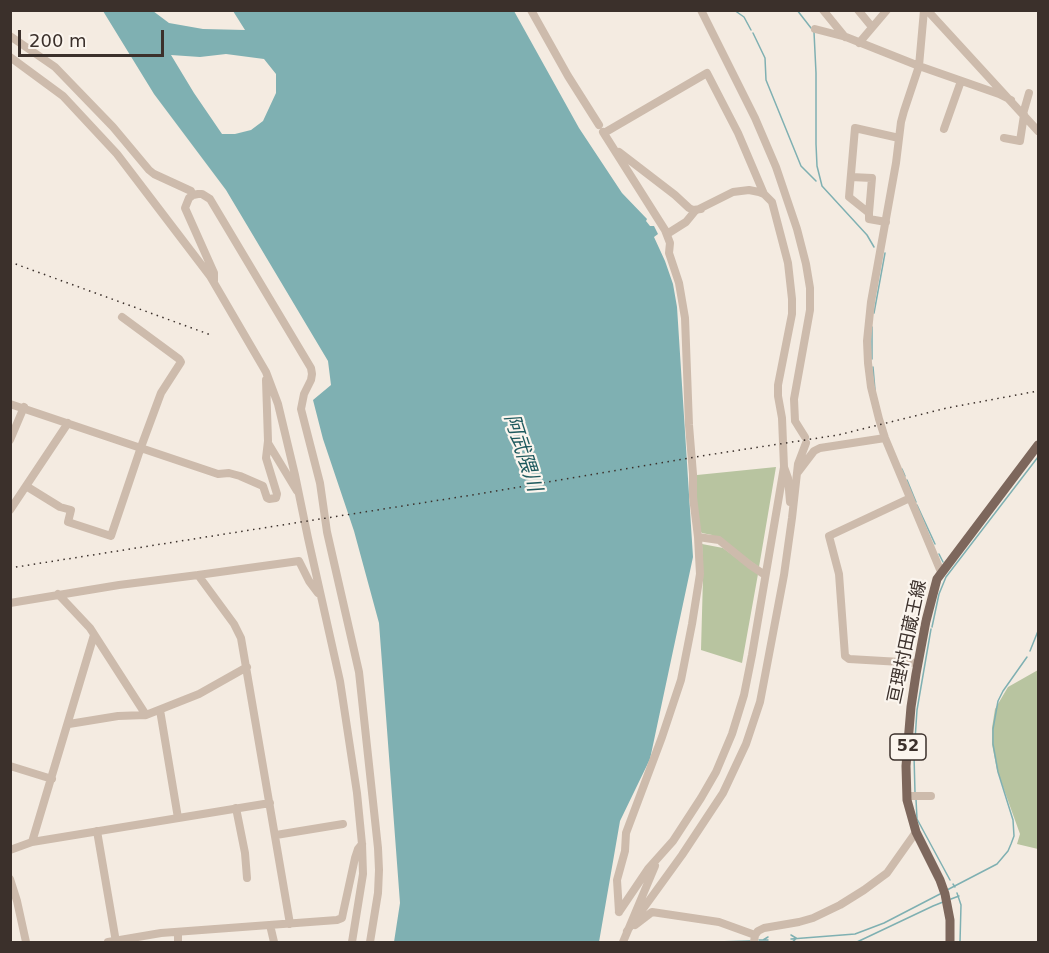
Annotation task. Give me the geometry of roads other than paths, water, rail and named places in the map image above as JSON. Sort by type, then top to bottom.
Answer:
[{"type":"main road","name":"亘理村田蔵王線","points":[[950,942],[950,920],[943,886],[916,832],[907,796],[909,723],[913,689],[930,602],[941,572],[1038,445]]},
{"type":"street","points":[[627,931],[723,793],[747,744],[764,681],[792,518],[799,459],[806,440],[795,421],[794,399],[810,310],[810,288],[806,264],[776,167],[755,118],[701,10]]},
{"type":"street","points":[[858,10],[872,27]]},
{"type":"street","points":[[859,43],[887,10]]},
{"type":"street","points":[[926,10],[919,66],[904,111],[899,138],[871,302],[867,340],[871,387],[885,438],[941,572]]},
{"type":"street","points":[[926,10],[1038,131]]},
{"type":"street","points":[[815,18],[823,11],[846,37]]},
{"type":"street","points":[[531,12],[568,76],[667,234],[670,243],[669,254],[680,283],[685,318],[693,497],[700,574],[681,680],[626,833],[625,851],[617,880],[619,912],[648,869],[674,841],[701,798],[732,734],[744,695],[784,467],[778,385],[792,314],[792,299],[788,263],[772,202],[764,194],[738,132],[707,73],[602,130]]},
{"type":"street","points":[[815,29],[846,37],[1011,100]]},
{"type":"street","points":[[10,36],[55,67],[114,127],[149,170],[191,191],[193,195]]},
{"type":"street","points":[[10,57],[63,96],[117,154],[214,283],[266,372],[278,404],[340,681],[357,793],[363,874],[352,942]]},
{"type":"street","points":[[944,129],[961,81]]},
{"type":"street","points":[[1004,138],[1020,141],[1023,114],[1029,93]]},
{"type":"street","points":[[869,213],[849,197],[855,129],[899,138]]},
{"type":"street","points":[[615,150],[689,208],[701,209]]},
{"type":"street","points":[[851,177],[872,178],[869,219],[886,222]]},
{"type":"street","points":[[667,234],[686,222],[695,212],[733,192],[764,194]]},
{"type":"street","points":[[214,283],[214,273],[185,208],[193,195],[202,194],[210,199],[311,368],[312,380],[304,394],[301,409],[320,483],[327,532],[359,672],[378,848],[378,893],[370,942]]},
{"type":"street","points":[[26,486],[60,507],[71,510],[68,522],[111,536],[161,393],[181,362],[122,317]]},
{"type":"street","points":[[10,404],[218,474],[229,473],[251,480],[263,486],[269,499],[276,498],[277,494],[266,458],[268,443],[266,372]]},
{"type":"street","points":[[10,440],[24,407]]},
{"type":"street","points":[[10,510],[68,423]]},
{"type":"street","points":[[797,473],[814,451],[820,448],[885,438]]},
{"type":"street","points":[[268,443],[299,496]]},
{"type":"street","points":[[784,467],[788,478],[792,518]]},
{"type":"street","points":[[910,498],[829,536],[840,574],[845,656],[849,659],[918,663]]},
{"type":"street","points":[[698,537],[719,540],[765,575]]},
{"type":"street","points":[[10,603],[58,594],[299,561],[309,581],[321,597]]},
{"type":"street","points":[[198,575],[242,638],[290,924]]},
{"type":"street","points":[[58,594],[90,628],[146,715]]},
{"type":"street","points":[[33,842],[94,635]]},
{"type":"street","points":[[69,724],[118,716],[146,715],[199,694],[247,667]]},
{"type":"street","points":[[159,710],[178,818]]},
{"type":"street","points":[[10,766],[52,779]]},
{"type":"street","points":[[907,796],[931,796]]},
{"type":"street","points":[[10,850],[33,842],[270,803]]},
{"type":"street","points":[[236,808],[248,878]]},
{"type":"street","points":[[276,835],[343,824]]},
{"type":"street","points":[[97,831],[113,942],[178,932],[337,920],[342,918],[355,858],[362,844]]},
{"type":"street","points":[[627,931],[652,912],[719,922],[754,939],[758,931],[765,928],[813,918],[854,897],[887,873],[916,832]]},
{"type":"street","points":[[623,942],[657,860]]},
{"type":"street","points":[[10,879],[26,942]]},
{"type":"street","points":[[10,921],[21,920]]},
{"type":"street","points":[[270,925],[274,942]]},
{"type":"street","points":[[178,932],[178,942]]},
{"type":"water","name":"阿武隈川","points":[[103,11],[153,11],[169,23],[203,29],[245,30],[233,11],[514,11],[579,128],[622,193],[647,219],[650,226],[654,226],[658,234],[654,237],[673,284],[677,307],[693,557],[650,759],[620,821],[599,942],[394,942],[400,903],[379,623],[354,531],[323,439],[313,400],[331,385],[328,361],[226,190],[154,94]],"holes":[[[226,54],[264,59],[276,74],[276,93],[263,121],[251,130],[222,134],[171,55],[200,57]]]},
{"type":"waterway","points":[[734,10],[744,17],[751,30]]},
{"type":"waterway","points":[[797,10],[811,28]]},
{"type":"waterway","points":[[814,32],[817,166],[822,186],[867,235],[874,247]]},
{"type":"waterway","points":[[753,33],[765,58],[766,80],[801,166],[816,181]]},
{"type":"waterway","points":[[874,313],[885,253]]},
{"type":"waterway","points":[[872,327],[872,359]]},
{"type":"waterway","points":[[873,367],[875,390]]},
{"type":"waterway","points":[[932,627],[939,594],[946,577],[1038,457]]},
{"type":"waterway","points":[[902,469],[905,476]]},
{"type":"waterway","points":[[907,480],[916,502]]},
{"type":"waterway","points":[[917,505],[935,544]]},
{"type":"waterway","points":[[939,554],[943,562]]},
{"type":"waterway","points":[[915,793],[914,755],[917,710],[931,629]]},
{"type":"waterway","points":[[1030,651],[1038,631]]},
{"type":"waterway","points":[[947,890],[997,864],[1008,851],[1014,836],[1013,820],[998,772],[993,729],[998,701],[1027,657]]},
{"type":"waterway","points":[[916,799],[917,819],[950,880]]},
{"type":"waterway","points":[[957,893],[961,905],[960,942]]},
{"type":"waterway","points":[[791,939],[855,934],[884,923],[940,894]]},
{"type":"waterway","points":[[951,899],[959,896]]},
{"type":"waterway","points":[[857,942],[943,902]]},
{"type":"waterway","points":[[791,935],[796,938]]},
{"type":"waterway","points":[[763,940],[768,937]]},
{"type":"waterway","points":[[792,942],[796,939]]},
{"type":"waterway","points":[[759,940],[768,940]]},
{"type":"waterway","points":[[716,942],[750,941]]},
{"type":"railway","points":[[10,262],[211,335]]},
{"type":"railway","points":[[10,568],[838,435],[947,408],[1038,391]]}]
